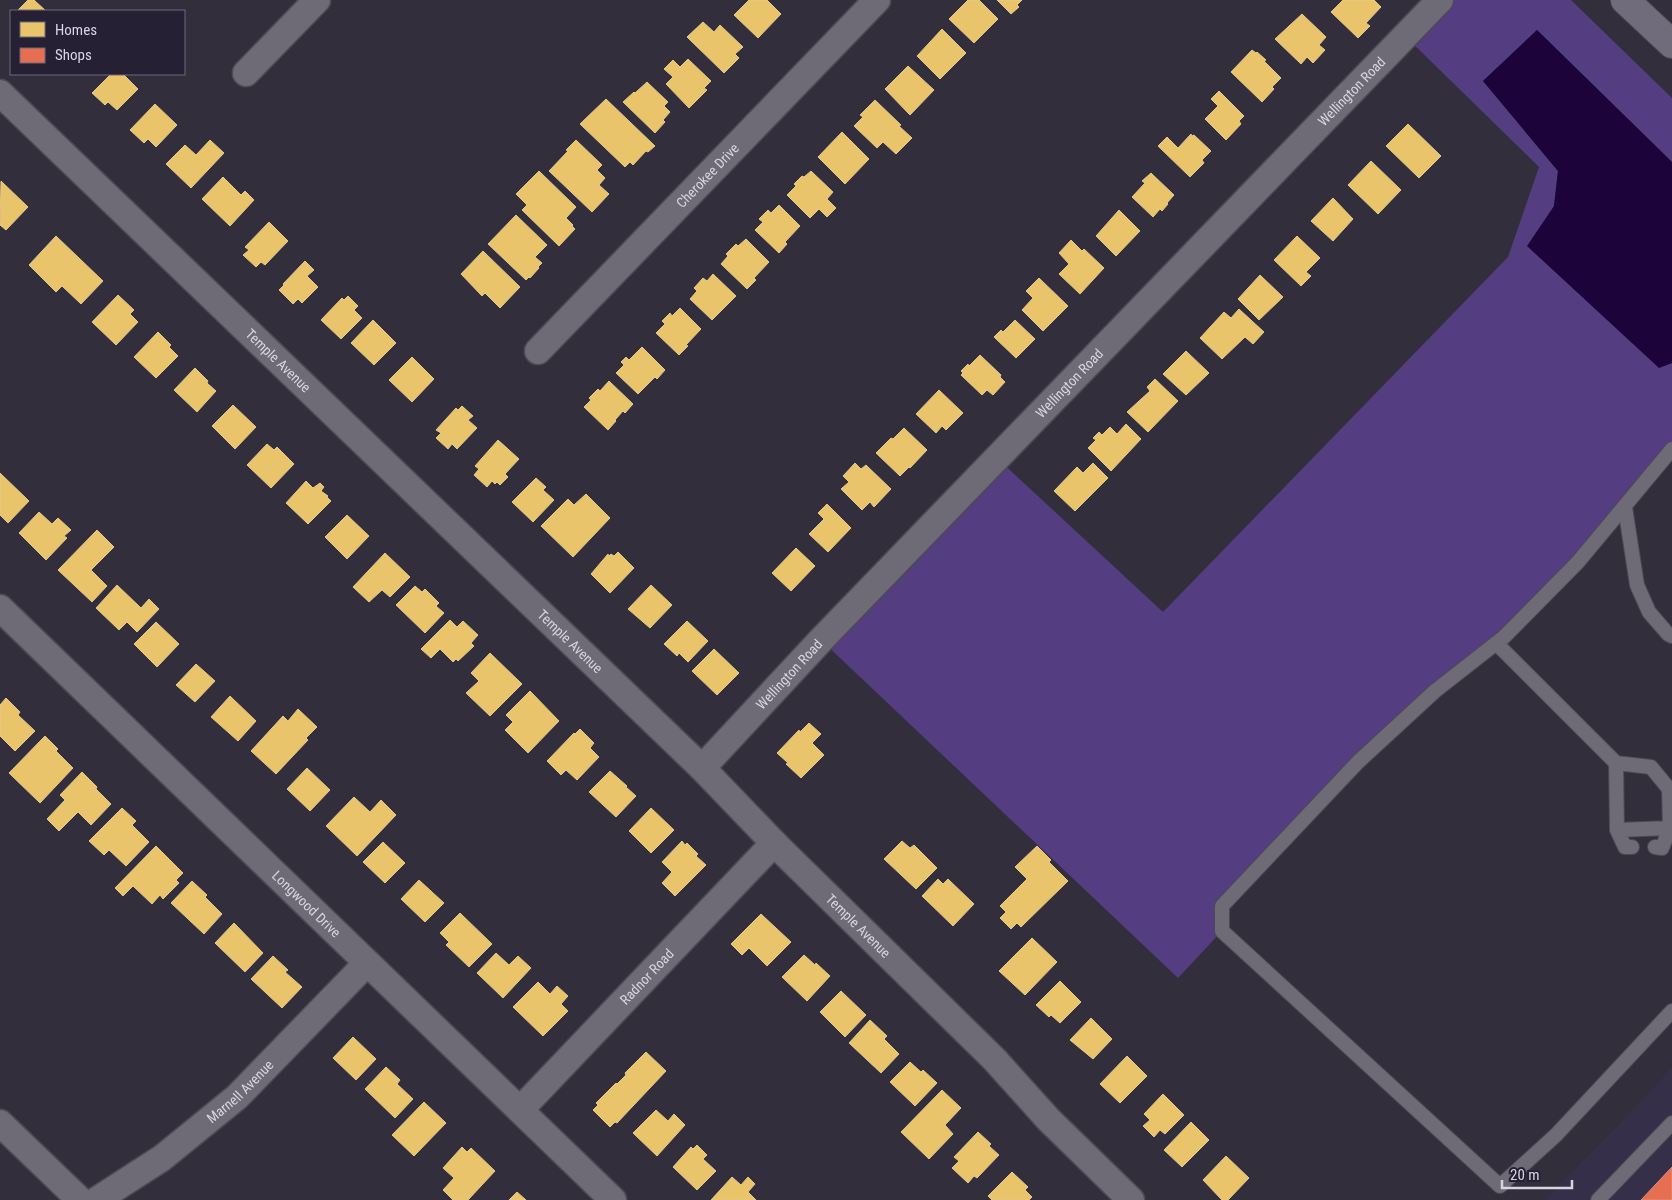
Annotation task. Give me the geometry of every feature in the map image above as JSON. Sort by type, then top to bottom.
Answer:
[{"type":"main road","points":[[1626,0],[1672,44]]},
{"type":"street","points":[[246,73],[317,0]]},
{"type":"street","name":"Cherokee Drive","points":[[538,351],[877,0]]},
{"type":"street","name":"Wellington Road","points":[[702,768],[821,640],[1440,0]]},
{"type":"street","name":"Temple Avenue","points":[[0,93],[702,768],[774,843],[996,1060],[1048,1119],[1131,1200]]},
{"type":"street","name":"Longwood Drive","points":[[0,608],[613,1200]]},
{"type":"street","name":"Radnor Road","points":[[520,1110],[774,843]]},
{"type":"street","name":"Marnell Avenue","points":[[97,1200],[162,1158],[237,1097],[367,963]]},
{"type":"street","points":[[0,1123],[80,1200]]},
{"type":"lane","points":[[1672,448],[1578,562],[1504,637],[1436,691],[1352,768],[1222,906],[1222,931],[1500,1186],[1556,1135],[1672,1011]]},
{"type":"lane","points":[[1624,507],[1637,585],[1649,612],[1668,634],[1672,636]]},
{"type":"lane","points":[[1496,643],[1616,763],[1651,767],[1669,789],[1670,828],[1662,848],[1655,847]]},
{"type":"lane","points":[[1616,763],[1617,830],[1625,847],[1632,847]]},
{"type":"lane","points":[[1617,830],[1670,828]]},
{"type":"lane","points":[[1598,1200],[1672,1123]]},
{"type":"shaded area","points":[[1440,0],[1571,0],[1672,98],[1672,162],[1537,30],[1483,81],[1558,171],[1554,206],[1659,367],[1672,363],[1672,449],[1578,562],[1435,691],[1222,906],[1222,931],[1178,978],[821,640],[997,458],[1163,612],[1508,257],[1539,167],[1405,36]]},
{"type":"shaded area","points":[[1537,30],[1672,162],[1672,363],[1659,368],[1527,246],[1554,206],[1558,171],[1483,81]]},
{"type":"shaded area","points":[[1672,1068],[1672,1200],[1545,1200],[1624,1119]]},
{"type":"building: Homes","points":[[28,0],[34,0],[45,10],[18,10]]},
{"type":"building: Homes","points":[[749,0],[767,0],[781,14],[758,38],[734,15]]},
{"type":"building: Homes","points":[[968,0],[979,0],[998,19],[974,43],[949,19]]},
{"type":"building: Homes","points":[[997,0],[1022,0],[1017,5],[1019,7],[1011,14]]},
{"type":"building: Homes","points":[[1343,0],[1374,0],[1381,7],[1366,23],[1370,26],[1358,38],[1331,12]]},
{"type":"building: Homes","points":[[1302,14],[1326,37],[1319,45],[1325,50],[1313,63],[1307,57],[1301,64],[1275,39]]},
{"type":"building: Homes","points":[[703,22],[714,32],[720,25],[743,47],[735,54],[739,58],[724,73],[687,37]]},
{"type":"building: Homes","points":[[942,29],[966,53],[940,79],[917,56]]},
{"type":"building: Homes","points":[[1252,50],[1266,60],[1264,61],[1281,78],[1262,102],[1231,72]]},
{"type":"building: Homes","points":[[688,59],[711,81],[704,88],[707,90],[689,108],[666,84],[673,77],[664,69],[673,60],[680,67]]},
{"type":"building: Homes","points":[[908,66],[934,90],[910,115],[885,89]]},
{"type":"building: Homes","points":[[110,75],[124,75],[138,89],[117,110],[108,102],[105,105],[92,93]]},
{"type":"building: Homes","points":[[647,82],[668,102],[664,106],[670,112],[663,120],[665,122],[655,133],[623,102]]},
{"type":"building: Homes","points":[[1219,91],[1244,116],[1239,121],[1241,124],[1226,140],[1205,119],[1218,106],[1211,99]]},
{"type":"building: Homes","points":[[606,99],[655,146],[648,152],[646,151],[633,165],[630,162],[625,167],[580,124]]},
{"type":"building: Homes","points":[[875,100],[912,138],[896,154],[883,142],[877,148],[854,126],[863,117],[860,115]]},
{"type":"building: Homes","points":[[155,104],[177,125],[156,147],[148,139],[144,143],[130,130]]},
{"type":"building: Homes","points":[[1408,124],[1441,156],[1419,178],[1386,146]]},
{"type":"building: Homes","points":[[842,132],[869,159],[845,184],[818,157]]},
{"type":"building: Homes","points":[[1191,134],[1211,151],[1202,160],[1204,163],[1190,177],[1158,146],[1167,137],[1178,148]]},
{"type":"building: Homes","points":[[210,140],[224,153],[191,188],[166,164],[185,145],[196,155]]},
{"type":"building: Homes","points":[[576,140],[602,165],[597,170],[605,178],[599,185],[609,194],[592,212],[549,171]]},
{"type":"building: Homes","points":[[1371,161],[1401,190],[1378,214],[1348,185]]},
{"type":"building: Homes","points":[[539,171],[576,207],[566,218],[575,229],[559,246],[522,210],[527,205],[516,194]]},
{"type":"building: Homes","points":[[811,171],[833,192],[827,199],[836,208],[827,217],[819,209],[810,218],[787,195],[802,176],[804,177]]},
{"type":"building: Homes","points":[[1151,173],[1174,195],[1162,211],[1160,209],[1153,217],[1132,197],[1145,183],[1142,181]]},
{"type":"building: Homes","points":[[223,177],[241,195],[245,191],[254,200],[230,226],[202,199]]},
{"type":"building: Homes","points":[[1,181],[28,207],[6,230],[0,225]]},
{"type":"building: Homes","points":[[1333,198],[1353,219],[1333,241],[1311,221]]},
{"type":"building: Homes","points":[[779,205],[800,226],[785,242],[787,244],[779,253],[755,230],[763,222],[759,219],[768,210],[771,213]]},
{"type":"building: Homes","points":[[1119,210],[1140,231],[1116,256],[1096,236]]},
{"type":"building: Homes","points":[[516,215],[547,245],[535,257],[542,263],[539,268],[526,280],[488,244]]},
{"type":"building: Homes","points":[[269,222],[288,241],[265,265],[261,262],[256,267],[243,255],[249,250],[245,247]]},
{"type":"building: Homes","points":[[56,236],[103,281],[81,304],[62,286],[56,292],[29,265]]},
{"type":"building: Homes","points":[[1297,236],[1320,258],[1306,272],[1311,276],[1301,286],[1274,260]]},
{"type":"building: Homes","points":[[746,239],[769,262],[754,278],[756,280],[747,289],[721,264],[728,256],[726,254],[736,244],[738,246]]},
{"type":"building: Homes","points":[[1071,240],[1082,251],[1084,249],[1104,268],[1080,294],[1059,274],[1069,264],[1059,253]]},
{"type":"building: Homes","points":[[483,251],[520,287],[500,308],[485,293],[482,296],[461,274]]},
{"type":"building: Homes","points":[[305,261],[314,270],[307,276],[318,287],[302,303],[298,299],[293,304],[279,290]]},
{"type":"building: Homes","points":[[713,274],[736,296],[712,320],[690,299],[697,291],[694,288],[703,278],[707,281]]},
{"type":"building: Homes","points":[[1260,275],[1283,297],[1259,320],[1238,299]]},
{"type":"building: Homes","points":[[1039,278],[1068,306],[1043,331],[1022,310],[1033,298],[1026,291]]},
{"type":"building: Homes","points":[[118,295],[134,310],[130,314],[138,322],[116,345],[92,322]]},
{"type":"building: Homes","points":[[348,296],[358,306],[354,310],[362,318],[341,339],[321,320],[342,298],[344,300]]},
{"type":"building: Homes","points":[[680,308],[701,329],[679,355],[656,333],[665,324],[662,321],[670,313],[672,316]]},
{"type":"building: Homes","points":[[1239,309],[1264,332],[1253,344],[1245,337],[1222,359],[1200,338],[1224,312],[1231,318]]},
{"type":"building: Homes","points":[[373,320],[396,343],[374,365],[351,343]]},
{"type":"building: Homes","points":[[1015,320],[1035,339],[1016,358],[994,337],[1001,330],[1003,332]]},
{"type":"building: Homes","points":[[158,332],[171,345],[169,347],[178,356],[156,378],[134,357]]},
{"type":"building: Homes","points":[[642,347],[665,370],[638,394],[616,373],[624,365],[621,362],[626,357],[629,360]]},
{"type":"building: Homes","points":[[1186,351],[1209,373],[1186,395],[1163,374]]},
{"type":"building: Homes","points":[[980,355],[1001,375],[1000,377],[1005,382],[993,395],[987,390],[982,395],[961,375],[963,373],[961,371]]},
{"type":"building: Homes","points":[[412,357],[434,379],[412,402],[389,380]]},
{"type":"building: Homes","points":[[195,368],[216,391],[197,412],[174,390]]},
{"type":"building: Homes","points":[[1155,379],[1178,401],[1148,432],[1127,412],[1150,391],[1147,387]]},
{"type":"building: Homes","points":[[609,381],[633,404],[625,413],[623,411],[608,430],[584,407],[591,400],[589,398],[598,389],[600,391]]},
{"type":"building: Homes","points":[[939,390],[963,413],[946,430],[942,426],[936,433],[916,414]]},
{"type":"building: Homes","points":[[233,405],[256,427],[235,449],[212,426]]},
{"type":"building: Homes","points":[[462,406],[473,416],[468,420],[477,428],[457,449],[452,444],[448,449],[436,438],[441,433],[436,430],[456,408],[458,410]]},
{"type":"building: Homes","points":[[1126,424],[1141,439],[1111,471],[1088,448],[1096,440],[1093,438],[1099,432],[1102,435],[1110,427],[1117,434]]},
{"type":"building: Homes","points":[[904,428],[927,450],[900,476],[876,453]]},
{"type":"building: Homes","points":[[498,440],[519,459],[505,474],[508,477],[500,485],[492,481],[487,487],[474,475],[479,469],[475,466]]},
{"type":"building: Homes","points":[[267,444],[274,450],[277,447],[294,464],[271,488],[247,465]]},
{"type":"building: Homes","points":[[855,463],[861,469],[866,465],[891,489],[874,507],[870,502],[862,510],[841,489],[849,482],[843,476]]},
{"type":"building: Homes","points":[[1093,463],[1108,478],[1075,511],[1054,491],[1077,467],[1083,473]]},
{"type":"building: Homes","points":[[0,473],[29,501],[8,523],[0,515]]},
{"type":"building: Homes","points":[[536,478],[546,487],[543,490],[554,500],[533,522],[512,502]]},
{"type":"building: Homes","points":[[306,481],[313,488],[320,483],[324,487],[321,491],[331,501],[308,524],[286,503]]},
{"type":"building: Homes","points":[[586,494],[610,518],[573,557],[541,526],[568,499],[574,505]]},
{"type":"building: Homes","points":[[827,504],[851,528],[828,552],[809,534],[824,519],[818,513]]},
{"type":"building: Homes","points":[[39,512],[52,524],[58,518],[71,530],[64,536],[67,538],[46,560],[19,533]]},
{"type":"building: Homes","points":[[347,515],[369,536],[347,559],[325,537]]},
{"type":"building: Homes","points":[[97,530],[114,547],[91,570],[107,586],[92,602],[58,570]]},
{"type":"building: Homes","points":[[796,548],[815,566],[791,591],[772,573]]},
{"type":"building: Homes","points":[[618,552],[634,568],[610,593],[591,574],[608,554],[609,556],[611,554],[614,556]]},
{"type":"building: Homes","points":[[385,553],[410,577],[390,597],[382,590],[369,602],[353,587]]},
{"type":"building: Homes","points":[[117,585],[141,608],[149,599],[159,609],[137,632],[127,622],[119,630],[96,608]]},
{"type":"building: Homes","points":[[651,585],[672,605],[650,628],[628,609]]},
{"type":"building: Homes","points":[[415,586],[422,592],[425,589],[439,603],[436,606],[444,613],[425,633],[396,605]]},
{"type":"building: Homes","points":[[450,620],[457,627],[463,621],[478,635],[471,643],[474,646],[458,661],[456,659],[453,662],[440,649],[431,658],[421,649]]},
{"type":"building: Homes","points":[[687,621],[708,641],[688,662],[679,653],[677,656],[664,644]]},
{"type":"building: Homes","points":[[156,622],[179,644],[157,667],[134,644]]},
{"type":"building: Homes","points":[[714,649],[739,673],[717,695],[692,671]]},
{"type":"building: Homes","points":[[490,653],[522,684],[490,716],[466,693],[479,681],[471,673]]},
{"type":"building: Homes","points":[[196,664],[215,681],[195,702],[176,685]]},
{"type":"building: Homes","points":[[530,691],[559,721],[528,753],[505,730],[513,722],[506,715]]},
{"type":"building: Homes","points":[[230,696],[256,721],[238,741],[211,717]]},
{"type":"building: Homes","points":[[6,698],[20,712],[18,715],[35,731],[15,751],[0,736],[0,705]]},
{"type":"building: Homes","points":[[298,709],[317,727],[306,738],[308,740],[276,774],[251,751],[283,716],[288,721]]},
{"type":"building: Homes","points":[[809,723],[821,734],[812,743],[824,755],[801,778],[777,753],[799,730],[800,732]]},
{"type":"building: Homes","points":[[580,729],[594,743],[590,748],[599,757],[577,780],[566,770],[561,775],[547,761]]},
{"type":"building: Homes","points":[[45,736],[58,749],[56,751],[73,768],[40,803],[9,773]]},
{"type":"building: Homes","points":[[307,768],[330,790],[310,811],[287,789]]},
{"type":"building: Homes","points":[[610,771],[636,796],[616,817],[589,792]]},
{"type":"building: Homes","points":[[82,772],[111,804],[91,825],[78,812],[59,831],[47,819],[65,800],[60,795]]},
{"type":"building: Homes","points":[[354,797],[370,812],[381,800],[396,815],[357,856],[326,826]]},
{"type":"building: Homes","points":[[122,808],[136,821],[132,825],[149,842],[126,866],[109,850],[104,855],[89,841]]},
{"type":"building: Homes","points":[[651,808],[674,830],[651,853],[629,831]]},
{"type":"building: Homes","points":[[682,841],[685,845],[687,843],[698,854],[696,856],[706,865],[675,896],[662,883],[672,872],[662,862]]},
{"type":"building: Homes","points":[[902,841],[910,848],[914,845],[937,868],[916,889],[884,859]]},
{"type":"building: Homes","points":[[383,842],[405,863],[385,883],[363,862]]},
{"type":"building: Homes","points":[[156,846],[183,873],[176,880],[179,883],[163,899],[160,895],[152,904],[133,886],[123,896],[115,888]]},
{"type":"building: Homes","points":[[1037,846],[1051,860],[1049,862],[1068,881],[1021,927],[1017,923],[1011,929],[1000,918],[1006,912],[1000,906],[1027,879],[1015,867]]},
{"type":"building: Homes","points":[[938,879],[943,884],[948,879],[974,904],[953,926],[922,896]]},
{"type":"building: Homes","points":[[419,880],[444,903],[425,922],[401,899]]},
{"type":"building: Homes","points":[[192,881],[207,895],[205,897],[222,914],[204,934],[171,903]]},
{"type":"building: Homes","points":[[460,913],[492,944],[469,967],[446,945],[449,942],[440,933]]},
{"type":"building: Homes","points":[[761,914],[791,942],[767,966],[749,948],[742,955],[731,944]]},
{"type":"building: Homes","points":[[234,923],[263,953],[245,972],[215,943]]},
{"type":"building: Homes","points":[[1032,938],[1057,962],[1025,995],[999,971]]},
{"type":"building: Homes","points":[[496,953],[509,965],[518,956],[531,968],[503,998],[477,973]]},
{"type":"building: Homes","points":[[804,955],[830,976],[807,1001],[782,977]]},
{"type":"building: Homes","points":[[273,956],[288,970],[285,972],[302,987],[282,1008],[251,979]]},
{"type":"building: Homes","points":[[1060,981],[1081,1002],[1060,1023],[1051,1015],[1049,1017],[1036,1005]]},
{"type":"building: Homes","points":[[538,982],[550,994],[557,986],[568,996],[561,1004],[568,1011],[543,1036],[513,1007]]},
{"type":"building: Homes","points":[[841,991],[866,1015],[845,1037],[820,1012]]},
{"type":"building: Homes","points":[[1091,1018],[1112,1039],[1093,1059],[1070,1040]]},
{"type":"building: Homes","points":[[870,1020],[887,1036],[884,1039],[899,1054],[881,1073],[849,1043]]},
{"type":"building: Homes","points":[[353,1037],[376,1059],[356,1080],[333,1058]]},
{"type":"building: Homes","points":[[646,1052],[666,1071],[617,1123],[615,1122],[610,1127],[593,1110],[598,1105],[596,1103],[626,1075],[625,1073]]},
{"type":"building: Homes","points":[[1127,1056],[1147,1076],[1120,1103],[1100,1084]]},
{"type":"building: Homes","points":[[910,1062],[921,1072],[923,1070],[937,1083],[915,1106],[890,1082]]},
{"type":"building: Homes","points":[[386,1067],[400,1080],[397,1084],[413,1099],[395,1118],[365,1089]]},
{"type":"building: Homes","points":[[942,1090],[961,1108],[945,1125],[953,1134],[929,1159],[901,1132]]},
{"type":"building: Homes","points":[[1163,1094],[1184,1115],[1165,1134],[1160,1130],[1154,1137],[1143,1126],[1150,1120],[1144,1114]]},
{"type":"building: Homes","points":[[424,1102],[446,1123],[414,1156],[392,1135]]},
{"type":"building: Homes","points":[[656,1110],[668,1121],[674,1114],[685,1125],[657,1156],[633,1133]]},
{"type":"building: Homes","points":[[1191,1122],[1209,1140],[1182,1167],[1164,1150]]},
{"type":"building: Homes","points":[[978,1132],[991,1144],[989,1146],[999,1155],[977,1178],[974,1176],[968,1183],[952,1168],[959,1161],[954,1157]]},
{"type":"building: Homes","points":[[697,1145],[707,1155],[703,1159],[716,1171],[697,1190],[673,1167],[691,1147],[693,1149]]},
{"type":"building: Homes","points":[[462,1147],[467,1152],[471,1148],[495,1171],[468,1200],[453,1200],[443,1190],[454,1178],[443,1168]]},
{"type":"building: Homes","points":[[1226,1156],[1249,1178],[1228,1200],[1222,1200],[1203,1180]]},
{"type":"building: Homes","points":[[1012,1172],[1028,1187],[1025,1190],[1032,1197],[1029,1200],[992,1200],[988,1196]]},
{"type":"building: Homes","points":[[732,1177],[741,1185],[748,1177],[755,1184],[748,1192],[756,1200],[711,1200]]},
{"type":"building: Homes","points":[[517,1192],[526,1200],[509,1200]]},
{"type":"building: Shops","points":[[1672,1167],[1672,1200],[1641,1200]]}]
